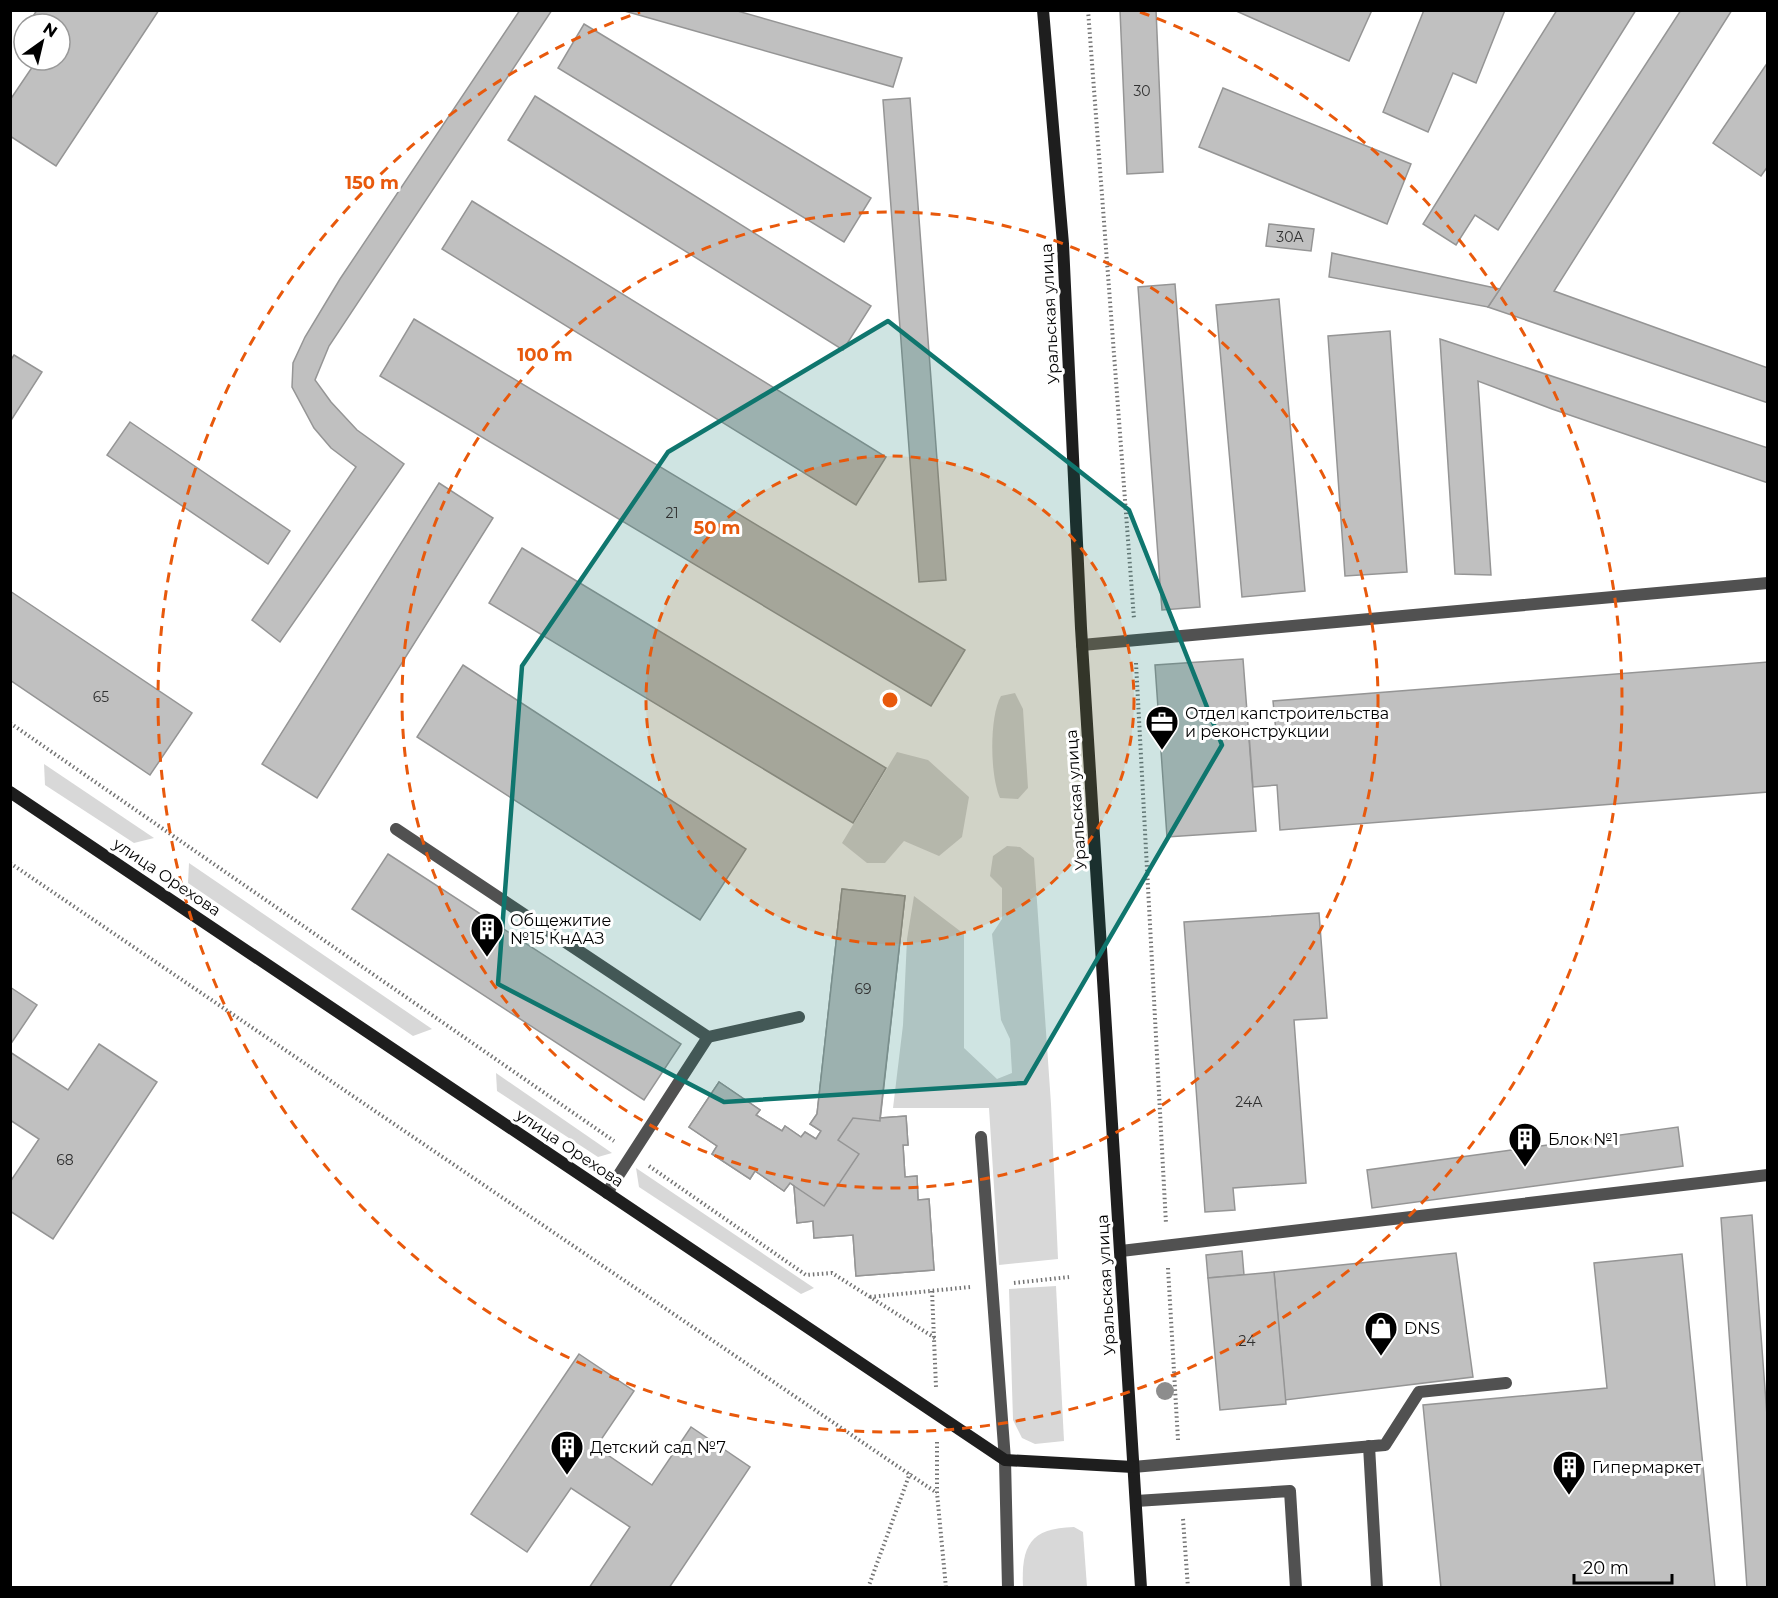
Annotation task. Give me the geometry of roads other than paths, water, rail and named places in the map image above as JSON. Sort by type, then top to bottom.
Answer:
[{"type":"street","name":"Уральская улица","points":[[1043,10],[1063,244],[1082,645],[1142,1587]]},
{"type":"street","name":"улица Орехова","points":[[10,792],[1005,1460]]},
{"type":"street","points":[[1005,1460],[1133,1467]]},
{"type":"lane","points":[[1082,645],[1767,583]]},
{"type":"lane","points":[[396,829],[708,1038]]},
{"type":"lane","points":[[607,1193],[708,1038],[799,1017]]},
{"type":"lane","points":[[981,1137],[1005,1460],[1008,1587]]},
{"type":"lane","points":[[1121,1251],[1767,1174]]},
{"type":"lane","points":[[1133,1467],[1384,1445],[1419,1392],[1506,1383]]},
{"type":"lane","points":[[1369,1446],[1377,1587]]},
{"type":"lane","points":[[1136,1501],[1290,1491],[1296,1587]]},
{"type":"place","name":"Отдел капстроительства и реконструкции","points":[[1162,751]]},
{"type":"place","name":"Общежитие №15 КнААЗ","points":[[487,958]]},
{"type":"place","name":"Блок №1","points":[[1525,1168]]},
{"type":"place","name":"DNS","points":[[1381,1357]]},
{"type":"place","name":"Детский сад №7","points":[[567,1476]]},
{"type":"place","name":"Гипермаркет","points":[[1569,1496]]}]
